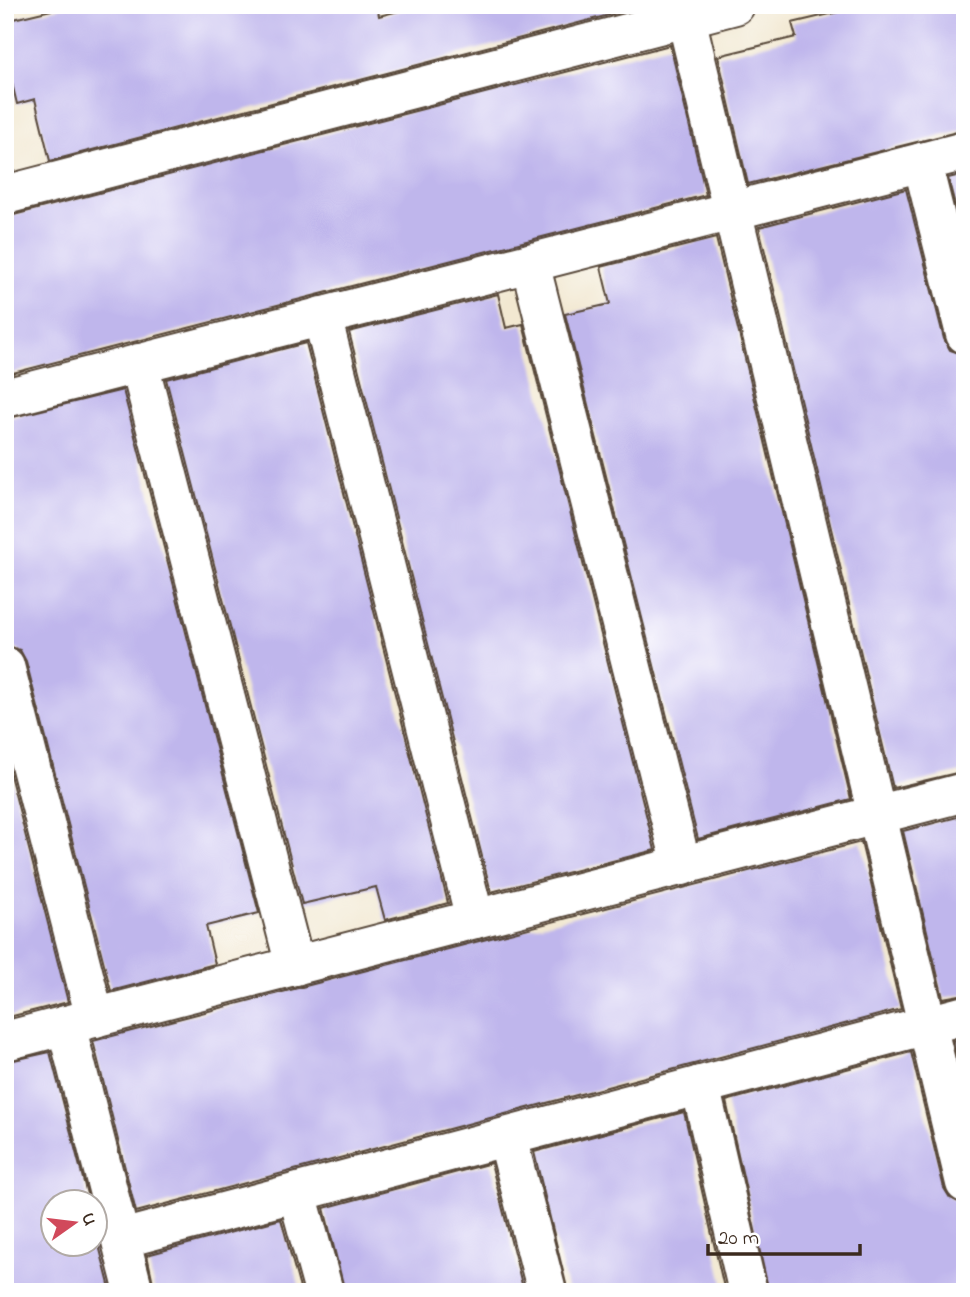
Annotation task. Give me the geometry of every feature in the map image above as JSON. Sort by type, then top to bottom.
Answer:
[{"type":"street","points":[[5,195],[685,12],[735,5]]},
{"type":"street","points":[[685,12],[875,815],[947,1020],[965,1182]]},
{"type":"street","points":[[5,398],[965,151]]},
{"type":"street","points":[[922,162],[965,334]]},
{"type":"street","points":[[530,263],[682,866]]},
{"type":"street","points":[[321,316],[475,919]]},
{"type":"street","points":[[139,363],[295,966]]},
{"type":"street","points":[[5,666],[81,1022],[121,1239],[134,1292]]},
{"type":"street","points":[[5,1041],[965,792]]},
{"type":"street","points":[[121,1239],[947,1020]]},
{"type":"street","points":[[700,1085],[748,1292]]},
{"type":"street","points":[[507,1137],[547,1292]]},
{"type":"street","points":[[297,1193],[324,1292]]},
{"type":"building","points":[[72,5],[377,5],[379,16],[422,5],[647,5],[50,161],[35,99],[17,104],[5,54],[5,21]]},
{"type":"building","points":[[868,5],[965,5],[965,130],[748,184],[718,56],[796,37],[792,23]]},
{"type":"building","points":[[670,45],[706,195],[5,375],[6,217]]},
{"type":"building","points":[[965,174],[965,243],[948,178]]},
{"type":"building","points":[[906,189],[944,339],[950,350],[965,355],[965,771],[893,788],[759,227]]},
{"type":"building","points":[[716,238],[851,799],[698,839],[565,314],[610,304],[601,267]]},
{"type":"building","points":[[498,294],[506,328],[523,324],[655,850],[491,892],[349,332]]},
{"type":"building","points":[[306,343],[448,903],[385,920],[376,887],[302,904],[166,379]]},
{"type":"building","points":[[123,390],[259,913],[206,926],[215,964],[111,991],[26,661],[20,650],[5,645],[5,419]]},
{"type":"building","points":[[5,755],[68,1002],[5,1018]]},
{"type":"building","points":[[965,815],[965,994],[943,998],[903,831]]},
{"type":"building","points":[[861,842],[901,1009],[136,1212],[93,1041]]},
{"type":"building","points":[[965,1038],[965,1088],[953,1041]]},
{"type":"building","points":[[50,1052],[85,1188],[38,1188],[38,1258],[102,1258],[111,1292],[5,1292],[5,1062]]},
{"type":"building","points":[[911,1052],[944,1188],[950,1198],[965,1204],[965,1292],[769,1292],[726,1101]]},
{"type":"building","points":[[684,1112],[725,1292],[568,1292],[534,1152]]},
{"type":"building","points":[[491,1163],[524,1292],[345,1292],[324,1208]]},
{"type":"building","points":[[281,1219],[301,1292],[155,1292],[147,1255]]}]
